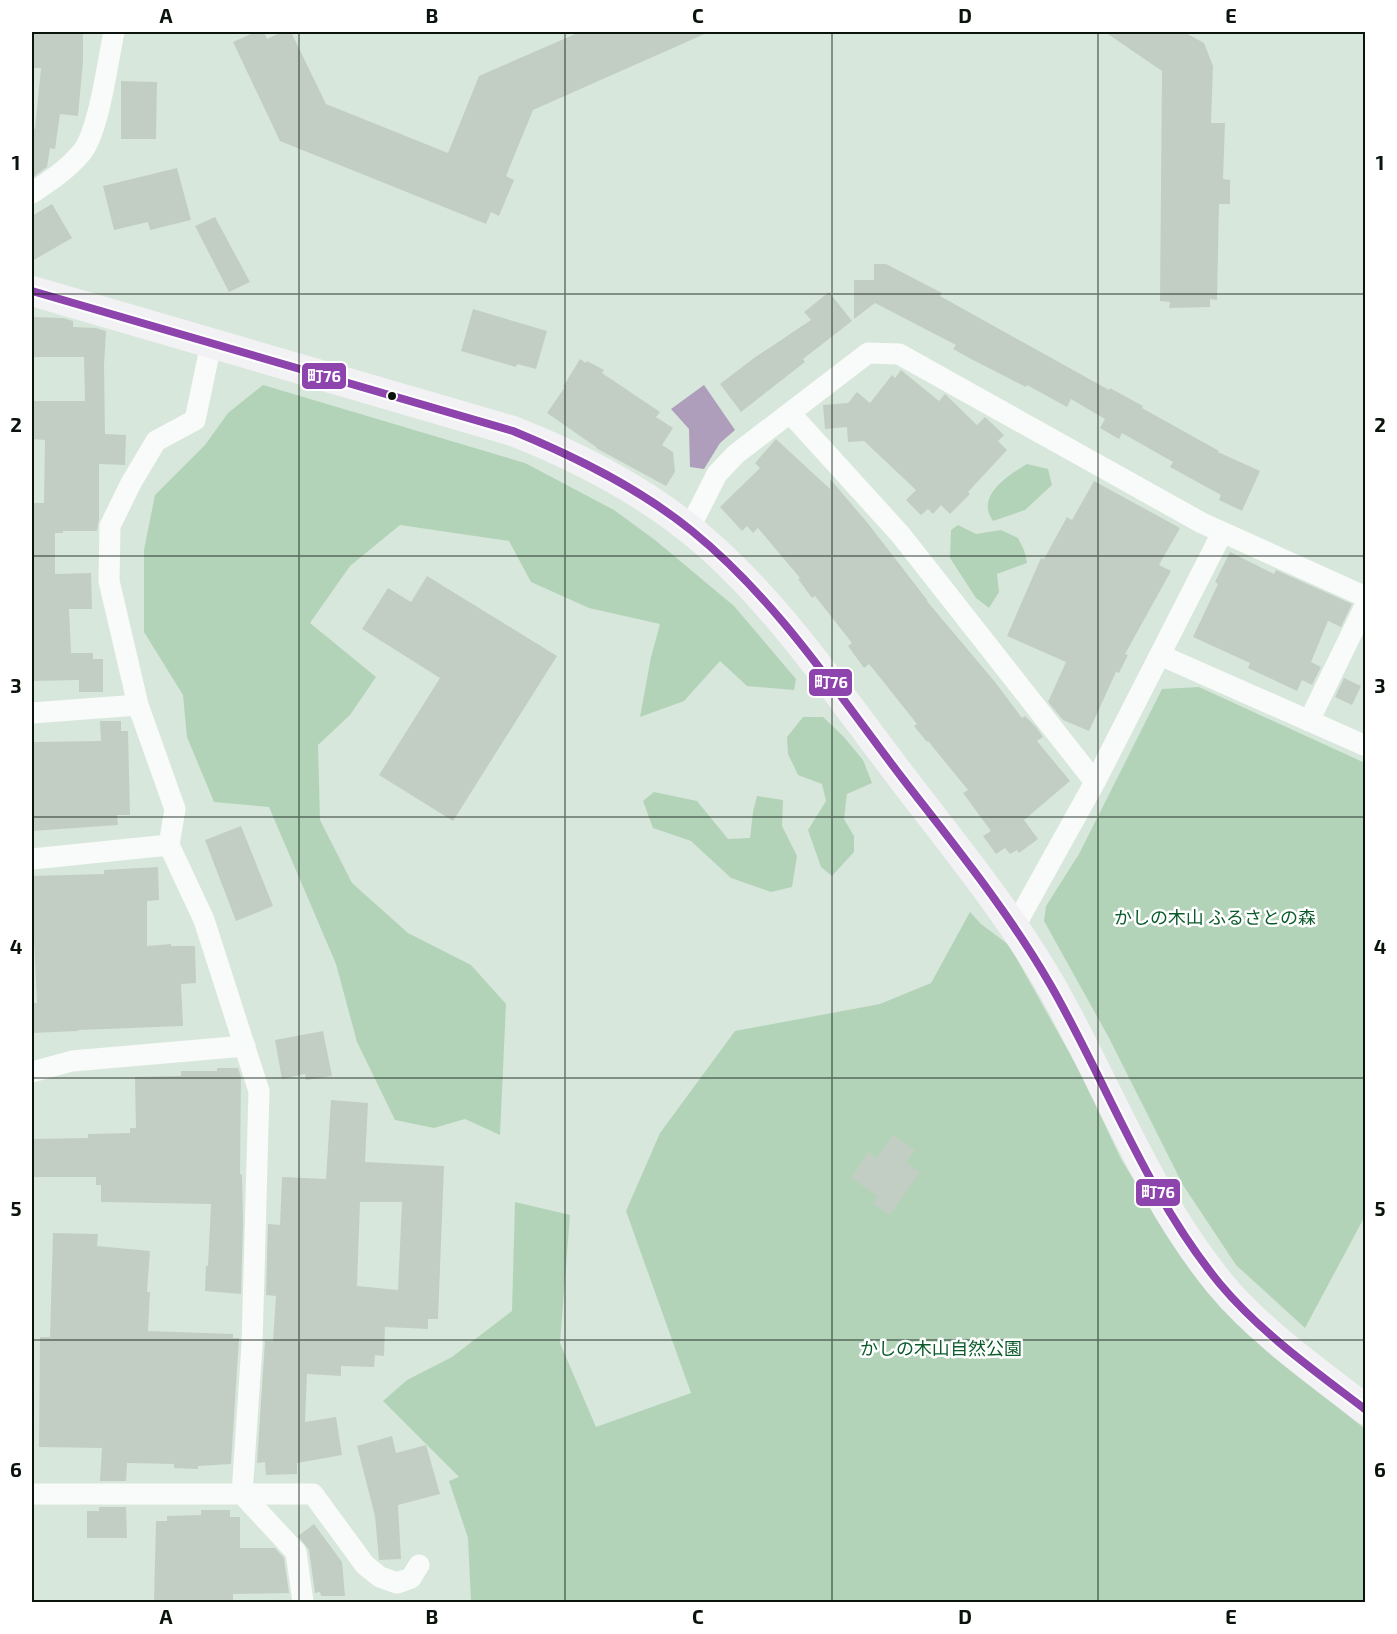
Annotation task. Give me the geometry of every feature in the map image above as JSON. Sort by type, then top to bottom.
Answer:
[{"type":"street","points":[[32,193],[56,177],[84,150],[96,117],[114,32]]},
{"type":"street","points":[[32,291],[513,431],[594,468],[646,498],[712,548],[742,577],[786,628],[1015,926],[1086,1049],[1136,1150],[1178,1224],[1221,1285],[1298,1358],[1365,1410]]},
{"type":"street","points":[[212,344],[195,420],[156,441],[131,483],[110,526],[109,581],[138,705],[175,809],[169,845],[204,920],[259,1091],[252,1345],[242,1494],[296,1552],[303,1602]]},
{"type":"street","points":[[689,529],[717,474],[736,454],[868,353],[898,354],[1222,533],[1365,597]]},
{"type":"street","points":[[790,413],[900,534],[1095,782]]},
{"type":"street","points":[[1015,926],[1095,782],[1222,533]]},
{"type":"street","points":[[1309,721],[1365,604]]},
{"type":"street","points":[[1160,655],[1365,746]]},
{"type":"street","points":[[32,713],[138,705]]},
{"type":"street","points":[[32,859],[169,845]]},
{"type":"street","points":[[32,1072],[72,1061],[245,1046]]},
{"type":"street","points":[[32,1494],[313,1494],[365,1565],[380,1578],[397,1583],[411,1578],[419,1565]]},
{"type":"green space","points":[[263,385],[525,463],[614,510],[655,540],[734,606],[796,679],[794,690],[747,686],[720,661],[684,701],[640,717],[651,657],[660,624],[589,608],[531,582],[509,541],[400,525],[350,566],[310,623],[376,677],[350,715],[318,745],[320,820],[352,883],[408,933],[471,965],[506,1004],[500,1135],[465,1119],[434,1128],[395,1120],[357,1042],[336,964],[269,807],[214,802],[187,737],[183,695],[144,632],[144,550],[155,495],[205,445],[228,413]]},
{"type":"green space","points":[[1027,464],[1048,469],[1052,485],[1025,510],[993,521],[988,503],[991,495],[1003,480]]},
{"type":"green space","points":[[958,525],[976,534],[1001,530],[1018,538],[1024,550],[1027,563],[997,574],[999,592],[989,608],[976,598],[950,558],[951,530]]},
{"type":"green space","name":"かしの木山 ふるさとの森","points":[[1199,687],[1365,763],[1365,1216],[1305,1328],[1236,1265],[1183,1185],[1108,1036],[1044,921],[1046,906],[1079,854],[1162,689]]},
{"type":"green space","points":[[803,717],[823,717],[843,736],[863,760],[872,783],[847,794],[844,819],[854,836],[854,852],[832,876],[821,867],[808,830],[826,801],[822,784],[798,775],[788,754],[787,737]]},
{"type":"green space","points":[[654,792],[697,801],[728,839],[750,838],[757,796],[783,800],[782,826],[797,856],[792,887],[771,892],[731,878],[691,841],[653,828],[643,801]]},
{"type":"green space","name":"かしの木山自然公園","points":[[970,912],[981,924],[1009,945],[1079,1070],[1121,1159],[1163,1228],[1261,1345],[1365,1429],[1365,1602],[471,1602],[468,1538],[449,1481],[459,1477],[383,1401],[407,1380],[452,1357],[512,1311],[515,1202],[570,1215],[560,1343],[596,1427],[691,1393],[626,1211],[660,1133],[735,1031],[880,1004],[931,983]]},
{"type":"shaded area","points":[[704,385],[735,430],[720,443],[704,469],[690,467],[689,429],[671,409]]},
{"type":"building","points":[[32,32],[83,32],[83,61],[78,116],[60,114],[55,149],[50,148],[47,167],[32,178],[32,128],[35,129],[41,68],[32,68]]},
{"type":"building","points":[[255,32],[264,32],[267,39],[282,32],[291,32],[326,104],[448,153],[479,76],[580,32],[709,32],[533,110],[506,176],[514,180],[499,216],[491,212],[486,224],[280,141],[233,42]]},
{"type":"building","points":[[1105,32],[1184,32],[1204,43],[1213,66],[1211,123],[1225,123],[1223,179],[1230,180],[1230,204],[1219,204],[1217,300],[1210,299],[1210,307],[1169,308],[1170,302],[1160,301],[1162,71]]},
{"type":"building","points":[[121,81],[157,82],[156,139],[121,139]]},
{"type":"building","points":[[177,168],[191,220],[150,230],[148,222],[114,230],[103,186]]},
{"type":"building","points":[[52,204],[72,238],[32,261],[32,216]]},
{"type":"building","points":[[215,217],[250,282],[229,292],[195,226]]},
{"type":"building","points":[[874,264],[886,264],[942,293],[940,296],[1109,390],[1110,388],[1143,406],[1142,408],[1218,452],[1260,471],[1242,511],[1219,500],[1221,495],[1170,467],[1173,462],[1122,433],[1119,439],[1100,428],[1105,419],[1071,399],[1067,407],[1027,385],[1026,387],[953,349],[956,345],[875,303],[854,319],[854,280],[874,280]]},
{"type":"building","points":[[829,292],[852,321],[803,359],[805,362],[741,412],[720,384],[811,320],[804,312]]},
{"type":"building","points":[[473,309],[547,331],[536,369],[517,364],[516,367],[461,351]]},
{"type":"building","points":[[32,317],[63,318],[73,321],[73,327],[106,331],[105,434],[126,435],[125,465],[99,464],[97,531],[55,533],[55,574],[91,573],[92,609],[69,609],[71,653],[93,653],[93,659],[103,659],[103,692],[79,692],[79,680],[32,681],[32,503],[44,503],[45,440],[32,439],[32,401],[85,401],[84,357],[32,357]]},
{"type":"building","points":[[580,359],[604,370],[602,373],[660,412],[656,417],[673,428],[662,445],[673,452],[675,472],[666,486],[596,448],[547,413],[565,387],[563,387]]},
{"type":"building","points":[[901,370],[939,401],[945,394],[977,425],[985,417],[1004,435],[998,441],[1007,450],[950,514],[941,505],[933,514],[928,509],[921,515],[906,500],[916,490],[864,441],[848,442],[847,427],[825,429],[823,405],[848,403],[857,392],[870,403],[892,375],[895,378]]},
{"type":"building","points":[[776,439],[830,489],[830,479],[1022,718],[1025,716],[1036,727],[1043,737],[1037,741],[1070,781],[1024,820],[1038,839],[1019,853],[1017,850],[1010,854],[1005,848],[996,854],[983,836],[991,831],[963,793],[968,790],[914,726],[917,724],[869,664],[864,668],[848,646],[852,643],[815,596],[812,598],[798,579],[800,578],[758,528],[753,533],[747,526],[742,531],[720,507],[760,468],[755,463]]},
{"type":"building","points":[[1094,481],[1180,528],[1159,565],[1171,571],[1125,654],[1128,655],[1119,673],[1116,672],[1089,731],[1063,720],[1048,702],[1066,662],[1007,636],[1041,558],[1044,559],[1067,517],[1072,520]]},
{"type":"building","points":[[1230,552],[1274,574],[1276,570],[1352,604],[1341,627],[1328,621],[1311,662],[1321,667],[1312,685],[1302,680],[1297,691],[1248,668],[1250,663],[1193,637]]},
{"type":"building","points":[[427,576],[557,656],[453,821],[379,775],[440,678],[362,629],[388,588],[411,602]]},
{"type":"building","points":[[1344,678],[1361,686],[1352,705],[1335,697]]},
{"type":"building","points":[[100,721],[121,721],[121,731],[128,731],[130,815],[117,815],[118,825],[32,831],[32,742],[101,741]]},
{"type":"building","points":[[241,826],[273,906],[236,921],[205,840]]},
{"type":"building","points":[[158,867],[159,900],[147,901],[147,946],[171,944],[171,946],[195,946],[196,983],[181,984],[183,1026],[32,1033],[32,1003],[37,1003],[32,876],[104,874],[104,870]]},
{"type":"building","points":[[323,1031],[332,1076],[306,1080],[305,1074],[282,1079],[275,1040]]},
{"type":"building","points":[[217,1068],[238,1068],[241,1077],[240,1174],[242,1175],[243,1223],[241,1294],[205,1291],[211,1204],[101,1202],[101,1185],[96,1185],[96,1177],[32,1177],[32,1139],[88,1138],[88,1134],[130,1133],[130,1128],[136,1128],[135,1077],[181,1076],[181,1071],[217,1071]]},
{"type":"building","points":[[331,1100],[368,1103],[365,1162],[444,1166],[438,1319],[428,1319],[428,1329],[385,1327],[384,1356],[375,1355],[374,1367],[341,1366],[341,1376],[307,1374],[305,1422],[336,1417],[342,1455],[297,1463],[297,1474],[266,1475],[265,1462],[257,1463],[265,1341],[273,1341],[276,1296],[266,1295],[268,1224],[280,1225],[282,1177],[326,1179]],"holes":[[[360,1202],[402,1202],[398,1290],[357,1286]]]},
{"type":"building","points":[[893,1135],[915,1150],[906,1163],[920,1172],[890,1215],[873,1204],[878,1196],[851,1178],[868,1152],[877,1158]]},
{"type":"building","points":[[53,1233],[98,1234],[97,1246],[150,1251],[147,1292],[150,1292],[148,1331],[233,1334],[233,1338],[239,1338],[231,1464],[198,1466],[198,1469],[174,1468],[174,1464],[127,1463],[126,1481],[100,1481],[102,1448],[39,1447],[40,1337],[50,1337]]},
{"type":"building","points":[[392,1436],[396,1453],[426,1445],[440,1494],[398,1505],[401,1559],[379,1560],[375,1516],[357,1446]]},
{"type":"building","points":[[99,1507],[126,1507],[127,1538],[87,1538],[87,1511],[99,1511]]},
{"type":"building","points":[[201,1510],[230,1510],[230,1517],[240,1517],[240,1548],[275,1548],[284,1558],[289,1593],[233,1594],[233,1602],[154,1602],[156,1521],[167,1521],[167,1516],[201,1515]]},
{"type":"building","points":[[314,1524],[342,1562],[345,1596],[321,1596],[320,1592],[315,1593],[309,1550],[298,1536]]},
{"type":"transit line","name":"町76","points":[[32,291],[513,431],[629,487],[692,531],[723,558],[779,617],[998,904],[1050,984],[1170,1213],[1220,1284],[1271,1335],[1366,1410]]}]
